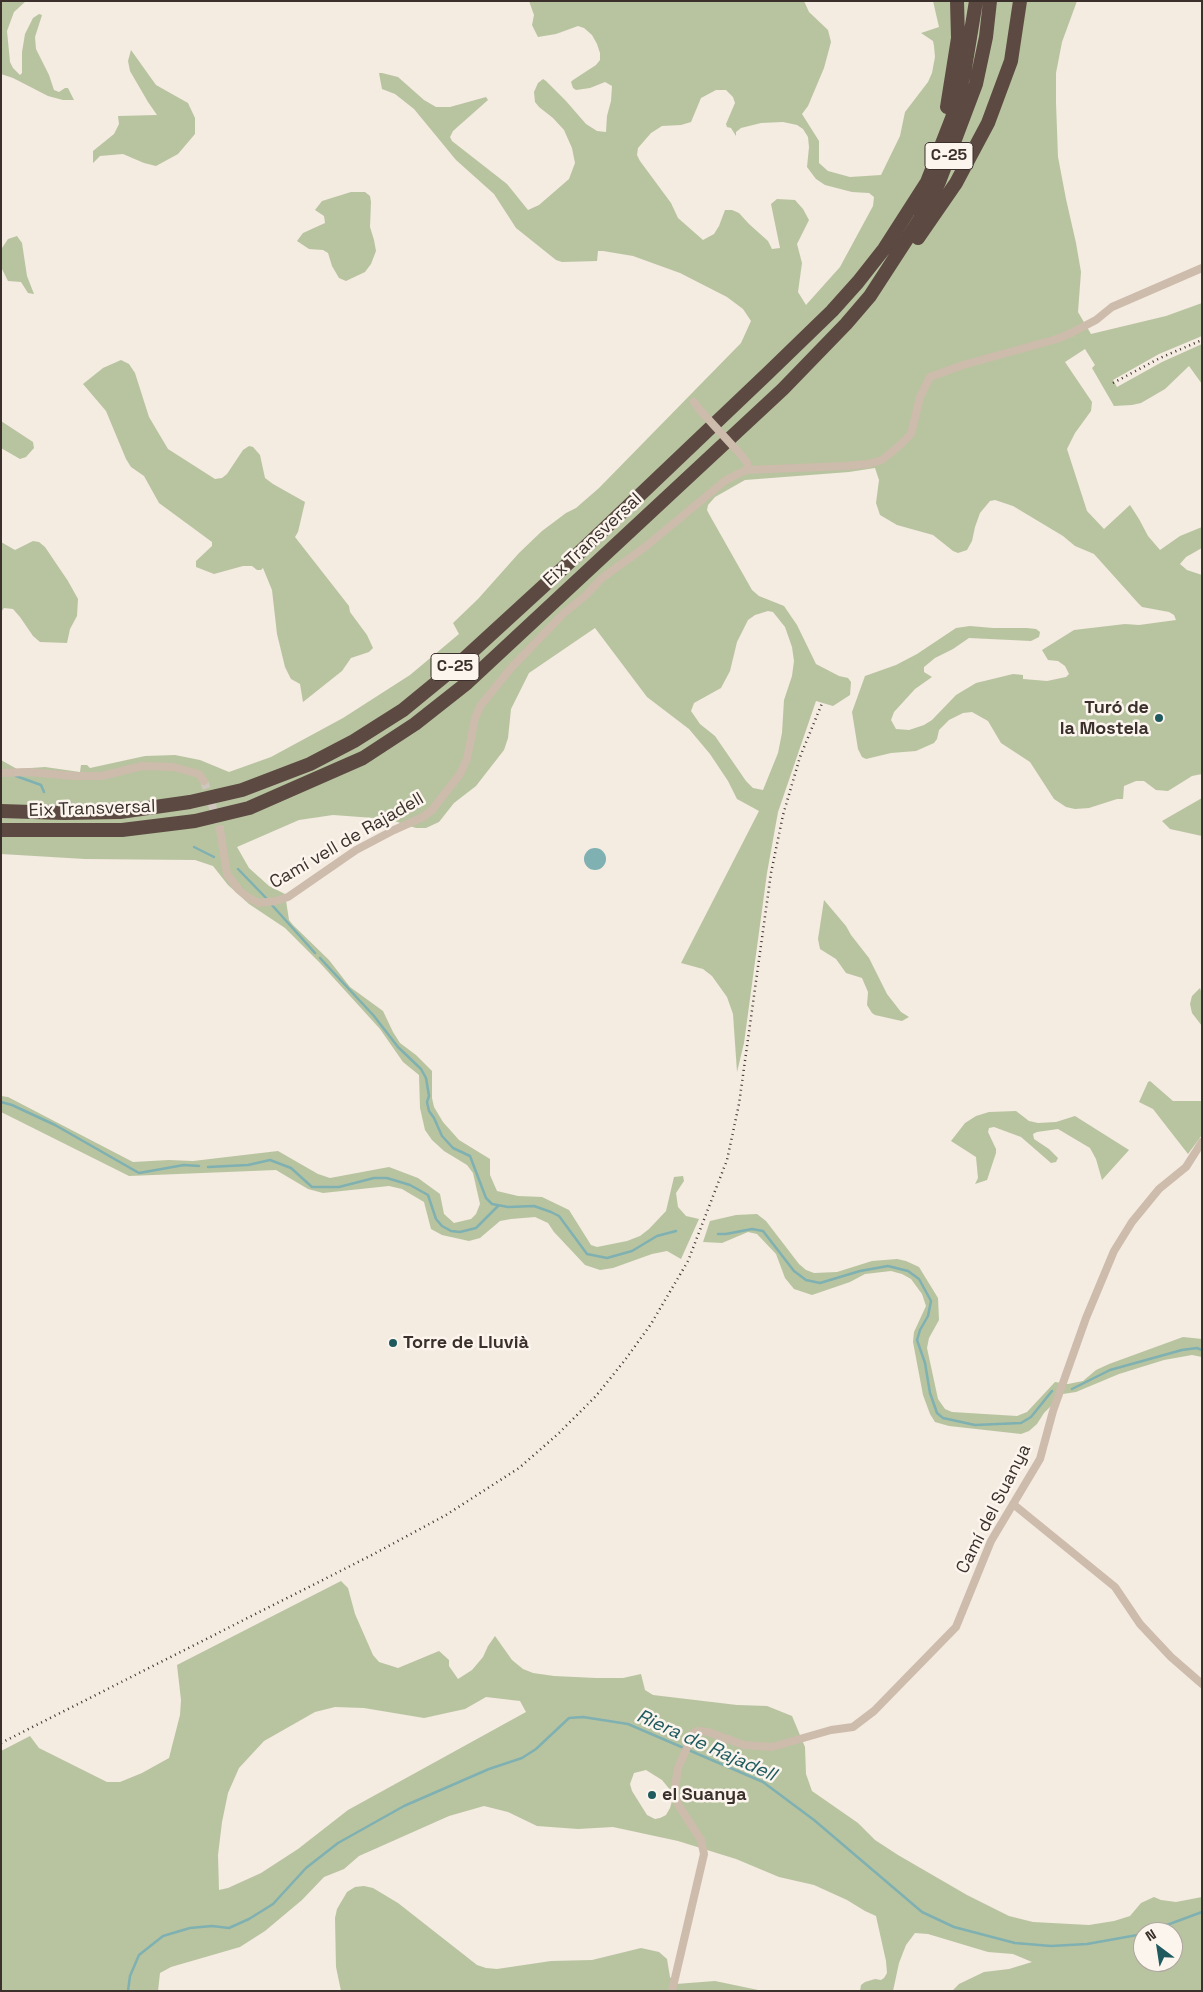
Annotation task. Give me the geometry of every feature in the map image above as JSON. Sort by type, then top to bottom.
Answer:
[{"type":"highway","points":[[927,182],[943,129],[948,104],[958,38],[957,1]]},
{"type":"highway","name":"Eix Transversal","points":[[1,811],[64,814],[120,812],[190,802],[242,790],[310,764],[354,742],[403,710],[453,669],[560,571],[832,311],[884,249],[927,182],[952,118],[964,74],[976,1]]},
{"type":"highway","name":"Eix Transversal","points":[[1,830],[122,830],[195,821],[249,808],[363,758],[415,724],[467,683],[783,389],[846,324],[870,296],[916,226],[939,182],[976,84],[986,37],[990,1]]},
{"type":"highway","points":[[870,296],[897,270],[951,191],[988,123],[1011,61],[1020,1]]},
{"type":"street","name":"Camí vell de Rajadell","points":[[220,829],[225,865],[231,880],[249,898],[264,903],[288,897],[356,850],[429,813],[444,797],[463,767],[469,752],[475,718],[481,706],[511,668],[564,613],[602,578],[645,547],[726,480],[748,470],[845,466],[868,464],[882,460],[900,446],[911,434],[920,397],[930,377],[963,365],[1072,333],[1096,320],[1112,308],[1202,268]]},
{"type":"street","points":[[694,402],[742,456],[747,463],[748,470]]},
{"type":"street","points":[[1,773],[28,772],[74,776],[102,776],[142,766],[173,766],[199,774],[204,781]]},
{"type":"street","name":"Camí del Suanya","points":[[672,1991],[704,1854],[701,1840],[679,1806],[674,1793],[678,1768],[694,1734],[708,1732],[744,1745],[772,1747],[831,1730],[853,1727],[874,1711],[956,1627],[991,1540],[1040,1459],[1053,1411],[1086,1318],[1114,1251],[1132,1222],[1159,1189],[1186,1167],[1202,1142]]},
{"type":"street","points":[[1013,1504],[1115,1587],[1140,1624],[1171,1657],[1202,1684]]},
{"type":"green space","points":[[1,1],[26,1],[14,12],[7,31],[10,62],[13,68],[20,75],[22,73],[22,52],[25,34],[33,18],[39,14],[42,15],[35,37],[36,49],[54,90],[59,92],[68,88],[74,100],[63,100],[48,96],[1,74]]},
{"type":"green space","points":[[529,1],[804,1],[809,12],[828,30],[831,42],[824,68],[808,106],[802,114],[819,141],[819,163],[828,171],[850,177],[881,175],[900,136],[905,112],[928,82],[935,57],[934,46],[933,41],[921,33],[939,27],[933,1],[1077,1],[1062,42],[1056,73],[1056,103],[1058,157],[1081,272],[1078,312],[1091,334],[1166,316],[1202,303],[1202,336],[1159,354],[1113,380],[1117,387],[1162,362],[1202,344],[1202,384],[1189,366],[1165,389],[1141,403],[1114,406],[1092,368],[1095,365],[1085,349],[1065,362],[1092,402],[1091,411],[1075,433],[1067,449],[1087,511],[1104,529],[1130,505],[1148,536],[1160,550],[1180,536],[1202,527],[1202,548],[1186,557],[1180,564],[1187,570],[1202,575],[1202,774],[1192,776],[1168,791],[1156,790],[1144,781],[1136,781],[1124,786],[1123,799],[1117,799],[1089,808],[1075,809],[1066,807],[1054,799],[1030,762],[1001,743],[988,721],[972,712],[963,713],[949,720],[939,730],[934,743],[916,751],[891,753],[866,759],[862,757],[858,749],[852,712],[865,676],[896,665],[917,654],[956,628],[970,626],[1027,628],[1036,629],[1040,632],[1039,637],[1031,641],[969,638],[935,658],[924,667],[924,672],[932,677],[915,689],[894,712],[891,720],[896,729],[909,730],[924,725],[932,720],[956,695],[976,683],[1013,674],[1023,675],[1023,679],[1047,681],[1066,677],[1069,674],[1065,666],[1058,661],[1048,660],[1042,650],[1074,630],[1176,620],[1174,615],[1169,612],[1142,607],[1094,554],[1075,546],[1063,536],[1013,506],[995,500],[990,501],[980,513],[972,541],[967,550],[958,553],[933,535],[897,525],[880,515],[876,503],[879,480],[875,468],[849,472],[745,480],[715,497],[708,505],[707,510],[709,514],[752,590],[759,596],[784,606],[797,625],[816,664],[839,676],[848,678],[851,682],[850,695],[833,706],[816,701],[778,812],[767,873],[744,1043],[737,1072],[733,1014],[727,997],[712,976],[703,969],[681,963],[759,811],[737,799],[728,781],[710,754],[689,729],[647,697],[595,628],[529,673],[511,709],[508,738],[504,750],[476,786],[454,803],[439,822],[426,828],[416,828],[388,819],[333,815],[299,820],[237,847],[249,868],[269,886],[285,894],[289,920],[293,925],[329,960],[350,987],[383,1011],[400,1043],[416,1055],[432,1071],[434,1107],[443,1122],[459,1140],[490,1159],[490,1175],[497,1191],[518,1196],[542,1197],[569,1210],[591,1245],[597,1247],[627,1241],[640,1236],[649,1229],[666,1211],[674,1177],[683,1176],[684,1181],[676,1193],[678,1207],[686,1216],[699,1219],[681,1259],[667,1251],[652,1254],[613,1268],[600,1270],[585,1265],[548,1223],[535,1217],[500,1221],[480,1238],[469,1241],[442,1235],[431,1229],[424,1202],[402,1189],[389,1186],[323,1193],[308,1189],[276,1170],[129,1176],[1,1112],[1,1096],[8,1097],[133,1162],[193,1161],[278,1151],[318,1174],[330,1178],[389,1167],[418,1178],[440,1194],[444,1214],[454,1223],[471,1219],[476,1214],[480,1204],[473,1173],[467,1165],[444,1151],[432,1140],[425,1130],[420,1108],[419,1075],[403,1062],[380,1029],[320,963],[285,928],[249,904],[228,885],[213,866],[195,860],[85,859],[1,854],[1,760],[17,769],[45,767],[80,772],[81,765],[87,765],[90,768],[145,756],[175,755],[200,760],[229,772],[271,757],[343,718],[410,675],[459,634],[453,623],[478,599],[519,553],[542,531],[576,508],[599,488],[741,343],[751,321],[743,309],[727,297],[680,273],[633,256],[603,251],[598,251],[597,261],[562,262],[556,260],[516,228],[494,194],[456,160],[414,109],[395,94],[382,89],[379,73],[398,77],[424,100],[436,107],[450,107],[486,97],[488,100],[453,131],[450,137],[452,141],[507,184],[528,210],[539,205],[569,179],[575,163],[572,148],[564,130],[535,102],[534,92],[538,83],[543,79],[546,81],[586,124],[597,131],[606,132],[612,86],[605,82],[590,88],[576,90],[573,88],[571,82],[596,65],[600,60],[597,44],[592,35],[584,28],[578,26],[556,34],[538,37],[532,25],[534,15]],"holes":[[[716,90],[726,90],[733,97],[735,103],[726,124],[736,136],[736,132],[741,128],[761,123],[783,122],[797,125],[803,129],[808,137],[807,167],[816,179],[825,185],[852,192],[869,193],[874,197],[873,206],[840,267],[806,305],[798,292],[802,263],[797,244],[809,220],[795,200],[777,199],[771,204],[780,248],[772,249],[768,241],[739,213],[732,210],[725,210],[714,234],[703,240],[678,218],[671,203],[637,155],[638,148],[651,133],[662,126],[681,125],[691,122],[701,98]],[[768,611],[773,612],[785,627],[792,647],[794,661],[792,676],[784,700],[782,733],[778,753],[763,790],[753,788],[746,781],[715,736],[700,724],[691,711],[694,703],[721,688],[730,671],[737,642],[748,620],[755,615]]]},
{"type":"green space","points":[[131,50],[156,85],[188,103],[195,118],[195,134],[178,154],[156,166],[123,154],[100,156],[93,163],[93,151],[114,134],[119,124],[118,116],[157,115],[130,71],[128,61]]},
{"type":"green space","points":[[351,192],[365,192],[370,196],[370,227],[376,251],[371,264],[365,272],[346,281],[339,278],[332,266],[328,253],[323,250],[309,249],[297,241],[303,233],[325,223],[324,216],[315,210],[322,201]]},
{"type":"green space","points":[[17,236],[22,243],[27,276],[34,294],[28,293],[21,282],[8,281],[2,269],[2,248],[8,239]]},
{"type":"green space","points":[[121,360],[129,364],[135,373],[149,417],[168,449],[215,479],[222,478],[227,474],[243,450],[249,446],[253,447],[260,455],[265,478],[305,502],[298,532],[295,537],[349,606],[350,612],[367,635],[373,648],[369,652],[351,658],[342,671],[303,702],[300,684],[291,679],[285,667],[277,634],[272,590],[263,568],[257,570],[252,566],[243,566],[214,574],[196,567],[196,561],[212,546],[212,542],[159,503],[144,476],[131,467],[126,459],[106,411],[83,384],[103,368]]},
{"type":"green space","points":[[1,421],[33,442],[34,448],[26,457],[20,459],[1,448]]},
{"type":"green space","points":[[33,541],[39,542],[45,547],[78,599],[77,616],[70,629],[67,643],[40,642],[33,636],[13,609],[4,608],[1,612],[1,542],[15,550]]},
{"type":"green space","points":[[1202,798],[1202,836],[1170,829],[1162,821]]},
{"type":"green space","points":[[824,900],[869,958],[887,994],[901,1012],[909,1017],[902,1021],[872,1013],[867,1005],[868,992],[862,978],[846,973],[836,959],[820,949],[818,939]]},
{"type":"green space","points":[[1200,988],[1202,994],[1202,1026],[1192,1013],[1190,1004],[1192,996]]},
{"type":"green space","points":[[1150,1081],[1173,1101],[1202,1101],[1202,1135],[1188,1154],[1153,1109],[1139,1102]]},
{"type":"green space","points":[[1016,1111],[1029,1121],[1038,1123],[1056,1122],[1075,1116],[1129,1150],[1102,1180],[1096,1159],[1090,1148],[1058,1129],[1033,1134],[1034,1139],[1058,1158],[1056,1162],[1051,1163],[1021,1137],[994,1127],[989,1128],[988,1132],[996,1153],[987,1180],[975,1184],[978,1178],[976,1157],[951,1141],[965,1123],[976,1116],[989,1112]]},
{"type":"green space","points":[[757,1214],[766,1221],[799,1264],[806,1270],[814,1273],[837,1272],[872,1261],[897,1259],[919,1267],[938,1298],[939,1320],[929,1338],[927,1348],[938,1399],[945,1409],[952,1412],[1017,1416],[1027,1412],[1055,1382],[1068,1384],[1083,1381],[1096,1370],[1109,1364],[1183,1337],[1202,1339],[1202,1357],[1192,1355],[1164,1360],[1119,1374],[1076,1392],[1063,1394],[1044,1413],[1037,1424],[1029,1431],[1021,1434],[949,1426],[935,1422],[923,1395],[913,1342],[914,1332],[926,1306],[922,1294],[911,1279],[891,1271],[865,1274],[850,1282],[812,1295],[794,1289],[785,1278],[776,1254],[757,1234],[748,1232],[722,1243],[703,1242],[710,1221],[736,1215]]},
{"type":"green space","points":[[341,1581],[348,1588],[355,1614],[373,1655],[379,1662],[398,1668],[439,1651],[449,1660],[449,1666],[458,1679],[472,1670],[483,1657],[495,1636],[512,1660],[523,1669],[533,1673],[596,1678],[623,1678],[641,1674],[645,1690],[653,1695],[737,1705],[767,1706],[792,1716],[805,1747],[806,1774],[812,1791],[858,1823],[875,1840],[898,1855],[967,1895],[1009,1916],[1033,1922],[1089,1925],[1130,1916],[1141,1903],[1154,1897],[1176,1902],[1202,1897],[1202,1991],[952,1991],[959,1984],[984,1972],[1009,1969],[1032,1962],[1013,1954],[988,1952],[928,1934],[915,1933],[906,1945],[899,1963],[893,1991],[860,1991],[861,1985],[865,1982],[884,1978],[887,1973],[886,1961],[876,1916],[847,1900],[814,1885],[779,1877],[736,1859],[678,1841],[613,1827],[578,1829],[537,1826],[508,1812],[484,1806],[449,1816],[359,1856],[344,1869],[324,1877],[302,1900],[265,1931],[240,1947],[171,1967],[160,1973],[158,1991],[1,1991],[1,1751],[30,1736],[39,1748],[107,1782],[120,1782],[142,1773],[169,1758],[180,1715],[181,1700],[177,1665]],"holes":[[[486,1697],[520,1701],[526,1712],[348,1810],[298,1849],[261,1873],[228,1888],[219,1890],[218,1855],[228,1793],[239,1768],[264,1741],[315,1712],[335,1707],[364,1708],[424,1718],[465,1709]],[[646,1770],[662,1780],[671,1791],[672,1801],[670,1808],[666,1815],[660,1818],[655,1819],[647,1815],[632,1791],[630,1784],[634,1773]]]},
{"type":"green space","points":[[355,1887],[373,1888],[398,1903],[477,1965],[486,1968],[497,1969],[551,1961],[592,1960],[641,1948],[659,1952],[667,1959],[670,1977],[676,1984],[715,1981],[763,1991],[341,1991],[336,1967],[335,1918],[337,1909],[347,1892]]},
{"type":"water","points":[[595,848],[603,851],[606,859],[603,867],[595,870],[587,867],[584,859],[587,851]]},
{"type":"waterway","points":[[16,776],[41,785],[44,792]]},
{"type":"waterway","points":[[194,847],[214,857]]},
{"type":"waterway","points":[[238,869],[268,900]]},
{"type":"waterway","points":[[271,904],[315,953]]},
{"type":"waterway","points":[[320,958],[374,1016],[398,1047],[421,1069],[426,1078],[429,1111],[442,1136],[453,1148],[470,1156],[486,1198],[492,1204],[508,1207],[534,1206],[551,1212],[559,1216],[587,1254],[607,1258],[632,1251],[657,1236],[676,1231]]},
{"type":"waterway","points":[[1,1102],[12,1105],[55,1125],[139,1173],[184,1165],[199,1166]]},
{"type":"waterway","points":[[208,1167],[248,1165],[270,1160],[291,1168],[312,1187],[339,1187],[374,1178],[387,1178],[410,1185],[428,1195],[436,1219],[442,1226],[451,1231],[460,1232],[476,1228],[498,1206]]},
{"type":"waterway","points":[[718,1234],[752,1229],[763,1231],[794,1271],[806,1280],[820,1283],[860,1271],[888,1266],[908,1271],[919,1279],[931,1301],[928,1316],[917,1340],[925,1363],[930,1393],[937,1413],[943,1418],[975,1425],[1021,1423],[1031,1417],[1052,1391]]},
{"type":"waterway","points":[[1072,1389],[1110,1370],[1182,1350],[1197,1348],[1202,1350]]},
{"type":"waterway","name":"Riera de Rajadell","points":[[128,1991],[130,1976],[139,1955],[163,1936],[190,1928],[212,1926],[229,1928],[249,1919],[273,1904],[306,1868],[338,1843],[404,1806],[489,1769],[522,1758],[536,1749],[569,1718],[583,1717],[628,1724],[763,1782],[814,1820],[922,1912],[954,1927],[1015,1943],[1051,1946],[1087,1944],[1133,1936]]},
{"type":"waterway","name":"Riera de Rajadell","points":[[1175,1922],[1202,1912]]},
{"type":"tunnel","points":[[204,781],[220,829]]},
{"type":"railway","points":[[1113,383],[1160,358],[1202,340]]},
{"type":"railway","points":[[1,1743],[370,1556],[446,1515],[519,1468],[558,1434],[596,1396],[625,1360],[651,1324],[688,1261],[727,1160],[739,1104],[771,873],[783,815],[800,757],[823,701]]},
{"type":"place","name":"Turó de la Mostela","points":[[1159,718]]},
{"type":"place","name":"Torre de Lluvià","points":[[393,1343]]},
{"type":"place","name":"el Suanya","points":[[652,1795]]}]
